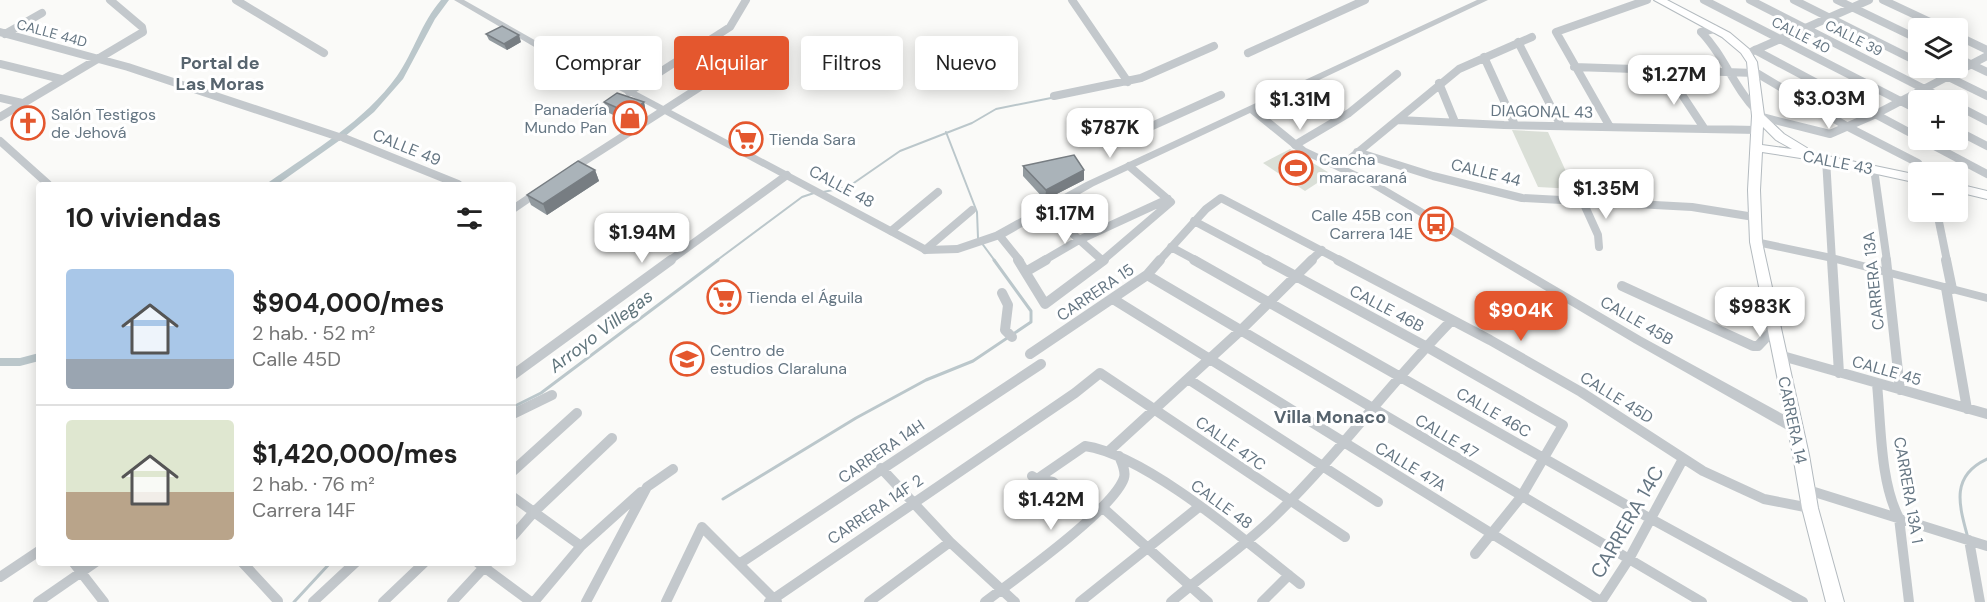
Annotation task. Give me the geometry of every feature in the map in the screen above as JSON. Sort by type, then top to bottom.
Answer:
[{"type":"main road","points":[[1659,0],[1750,51],[1755,73]]},
{"type":"main road","name":"CARRERA 14","points":[[1755,73],[1758,148],[1754,217],[1756,242],[1810,508],[1835,602]]},
{"type":"main road","points":[[1757,113],[1780,137],[1813,156]]},
{"type":"main road","name":"CALLE 43","points":[[1758,148],[1813,156],[1908,177]]},
{"type":"main road","points":[[1968,190],[1987,195]]},
{"type":"street","points":[[0,117],[144,29],[110,0]]},
{"type":"street","points":[[236,0],[324,53]]},
{"type":"street","name":"CALLE 48","points":[[458,0],[551,52],[809,187],[824,192],[925,250]]},
{"type":"street","points":[[633,93],[726,36],[746,0]]},
{"type":"street","points":[[1072,0],[1128,82]]},
{"type":"street","points":[[1248,53],[1365,0]]},
{"type":"street","points":[[925,250],[944,251],[999,235],[1044,208],[1129,166],[1484,0]]},
{"type":"street","points":[[1610,127],[1556,32],[1647,0]]},
{"type":"street","name":"CALLE 40","points":[[1704,0],[1908,105]]},
{"type":"street","name":"CALLE 39","points":[[1750,0],[1926,90]]},
{"type":"street","points":[[1794,0],[1908,57]]},
{"type":"street","points":[[1837,0],[1908,34]]},
{"type":"street","points":[[1750,51],[1781,40],[1869,0]]},
{"type":"street","points":[[1883,0],[1921,18]]},
{"type":"street","points":[[2,34],[42,13]]},
{"type":"street","points":[[1714,29],[1701,32],[1715,46],[1744,98],[1757,113],[1824,134],[1848,127],[1876,114],[1943,78]]},
{"type":"street","name":"CALLE 44D","points":[[2,34],[98,58]]},
{"type":"street","points":[[1340,167],[1439,83],[1459,69],[1532,37]]},
{"type":"street","points":[[1968,41],[1987,50]]},
{"type":"street","points":[[1518,42],[1561,126]]},
{"type":"street","points":[[1054,96],[1128,82],[1214,46]]},
{"type":"street","points":[[1750,51],[1908,132]]},
{"type":"street","points":[[1968,66],[1987,56]]},
{"type":"street","points":[[1484,57],[1515,124]]},
{"type":"street","name":"CALLE 49","points":[[98,58],[342,137],[453,182]]},
{"type":"street","points":[[1968,63],[1987,72]]},
{"type":"street","points":[[0,64],[61,79]]},
{"type":"street","points":[[1574,67],[1755,73],[1848,127],[1916,162]]},
{"type":"street","points":[[1665,69],[1704,128]]},
{"type":"street","points":[[1295,145],[1349,113],[1397,74]]},
{"type":"street","points":[[1951,78],[1987,96]]},
{"type":"street","points":[[1439,83],[1455,122]]},
{"type":"street","points":[[560,177],[695,90]]},
{"type":"street","points":[[1112,144],[1221,95]]},
{"type":"street","points":[[0,98],[22,103]]},
{"type":"street","name":"CALLE 45B","points":[[1251,109],[1295,145],[1371,182],[1638,340],[1794,427]]},
{"type":"street","points":[[1968,111],[1987,121]]},
{"type":"street","name":"DIAGONAL 43","points":[[1398,120],[1757,130]]},
{"type":"street","points":[[1968,136],[1987,146]]},
{"type":"street","points":[[0,141],[46,182]]},
{"type":"street","points":[[1942,150],[1987,174]]},
{"type":"street","name":"CALLE 44","points":[[1357,152],[1433,176],[1522,198],[1692,207],[1754,217]]},
{"type":"street","points":[[1826,159],[1839,373]]},
{"type":"street","points":[[1129,166],[1169,201]]},
{"type":"street","name":"CARRERA 13A","points":[[1874,169],[1900,390]]},
{"type":"street","points":[[516,373],[787,175]]},
{"type":"street","points":[[516,207],[542,190]]},
{"type":"street","points":[[891,231],[938,192]]},
{"type":"street","name":"CARRERA 15","points":[[1030,354],[1147,275],[1194,221],[1221,198]]},
{"type":"street","name":"CALLE 45D","points":[[1221,198],[1452,320],[1581,392],[1703,471],[1758,497],[1810,508]]},
{"type":"street","points":[[1027,271],[1079,240],[1169,201]]},
{"type":"street","points":[[999,235],[1027,271],[1045,304],[1104,261],[1169,201]]},
{"type":"street","points":[[1583,202],[1598,235],[1599,247]]},
{"type":"street","points":[[1044,208],[1104,261]]},
{"type":"street","points":[[925,250],[972,210]]},
{"type":"street","name":"CALLE 46B","points":[[1194,221],[1425,346],[1563,425],[1544,459]]},
{"type":"street","points":[[1939,222],[1968,408]]},
{"type":"street","points":[[1756,242],[1832,258],[1987,298]]},
{"type":"street","name":"CALLE 46C","points":[[1171,247],[1400,375],[1650,520],[1803,602]]},
{"type":"street","points":[[985,602],[1097,511],[1124,479],[1125,470],[1114,453],[1156,409],[1322,250]]},
{"type":"street","name":"CALLE 47","points":[[1147,275],[1702,602]]},
{"type":"street","points":[[1622,286],[1753,346],[1758,346],[1774,329]]},
{"type":"street","points":[[1002,293],[1008,305],[1005,330],[1012,337]]},
{"type":"street","name":"CALLE 47A","points":[[1113,299],[1601,602]]},
{"type":"street","points":[[1172,602],[1247,542],[1288,501],[1425,346],[1452,320]]},
{"type":"street","name":"CALLE 45","points":[[1779,355],[1987,414]]},
{"type":"street","name":"CARRERA 14H","points":[[739,564],[1041,364]]},
{"type":"street","name":"CALLE 47C","points":[[1100,373],[1345,537]]},
{"type":"street","name":"CARRERA 14F 2","points":[[773,601],[1075,393],[1100,373]]},
{"type":"street","points":[[1188,379],[1378,502]]},
{"type":"street","name":"CARRERA 13A 1","points":[[1877,384],[1894,512],[1899,518],[1909,602]]},
{"type":"street","points":[[516,413],[552,395]]},
{"type":"street","points":[[516,468],[577,413]]},
{"type":"street","points":[[516,533],[534,512],[612,438]]},
{"type":"street","name":"CALLE 48","points":[[1097,511],[1053,482],[1034,477],[1088,445],[1114,453],[1200,506],[1300,584]]},
{"type":"street","points":[[1475,554],[1521,497],[1544,459]]},
{"type":"street","name":"CARRERA 14C","points":[[1601,602],[1629,560],[1683,459]]},
{"type":"street","points":[[881,468],[950,542],[1015,602]]},
{"type":"street","points":[[487,566],[533,602],[581,546],[647,487],[673,469]]},
{"type":"street","points":[[586,602],[647,487]]},
{"type":"street","points":[[1808,490],[1987,546]]},
{"type":"street","points":[[516,498],[581,546]]},
{"type":"street","points":[[1080,602],[1200,506]]},
{"type":"street","points":[[1097,511],[1148,547],[1208,602]]},
{"type":"street","points":[[666,602],[702,526],[773,601]]},
{"type":"street","points":[[1969,540],[1980,602]]},
{"type":"street","points":[[869,602],[950,542]]},
{"type":"street","points":[[0,577],[36,553]]},
{"type":"street","points":[[246,566],[278,601]]},
{"type":"street","points":[[313,602],[352,566]]},
{"type":"street","points":[[383,602],[421,566]]},
{"type":"street","points":[[452,602],[482,566]]},
{"type":"street","points":[[38,602],[77,567],[104,602]]},
{"type":"street","points":[[1262,602],[1289,575]]},
{"type":"shaded area","points":[[1512,130],[1548,132],[1574,189],[1538,187]]},
{"type":"shaded area","name":"Cancha maracaraná","points":[[1290,149],[1331,174],[1305,191],[1263,163]]},
{"type":"building","points":[[502,26],[519,35],[504,44],[486,34]]},
{"type":"building","points":[[617,93],[644,102],[629,113],[604,102]]},
{"type":"building","points":[[743,127],[754,133],[746,138],[735,132]]},
{"type":"building","points":[[1074,155],[1084,170],[1046,190],[1023,166]]},
{"type":"building","points":[[578,161],[595,170],[543,204],[527,195]]},
{"type":"waterway","points":[[275,182],[356,124],[386,95],[399,79],[431,19],[445,0]]},
{"type":"waterway","name":"Arroyo Villegas","points":[[946,133],[972,123],[996,109],[1051,98]]},
{"type":"waterway","name":"Arroyo Villegas","points":[[823,192],[848,187],[900,151],[946,133]]},
{"type":"waterway","points":[[946,133],[977,212],[978,238],[995,261]]},
{"type":"waterway","name":"Arroyo Villegas","points":[[716,261],[802,197],[814,193]]},
{"type":"waterway","name":"Arroyo Villegas","points":[[516,406],[541,393],[718,260]]},
{"type":"waterway","points":[[723,499],[856,418],[926,380],[973,361],[1031,322],[1031,311],[994,260]]},
{"type":"waterway","points":[[0,362],[20,362],[36,358]]},
{"type":"waterway","points":[[1968,538],[1960,503],[1962,483],[1975,466],[1987,459]]},
{"type":"waterway","name":"Arroyo Villegas","points":[[294,602],[327,566]]},
{"type":"place","name":"Panadería Mundo Pan","points":[[630,118]]},
{"type":"place","name":"Salón Testigos de Jehová","points":[[28,123]]},
{"type":"place","name":"Tienda Sara","points":[[746,139]]},
{"type":"place","name":"Cancha maracaraná","points":[[1296,168]]},
{"type":"place","name":"Calle 45B con Carrera 14E","points":[[1436,224]]},
{"type":"place","name":"Tienda el Águila","points":[[724,297]]},
{"type":"place","name":"Centro de estudios Claraluna","points":[[687,359]]},
{"type":"district","name":"Portal de Las Moras","points":[[220,73]]},
{"type":"district","name":"Villa Monaco","points":[[1330,417]]}]
